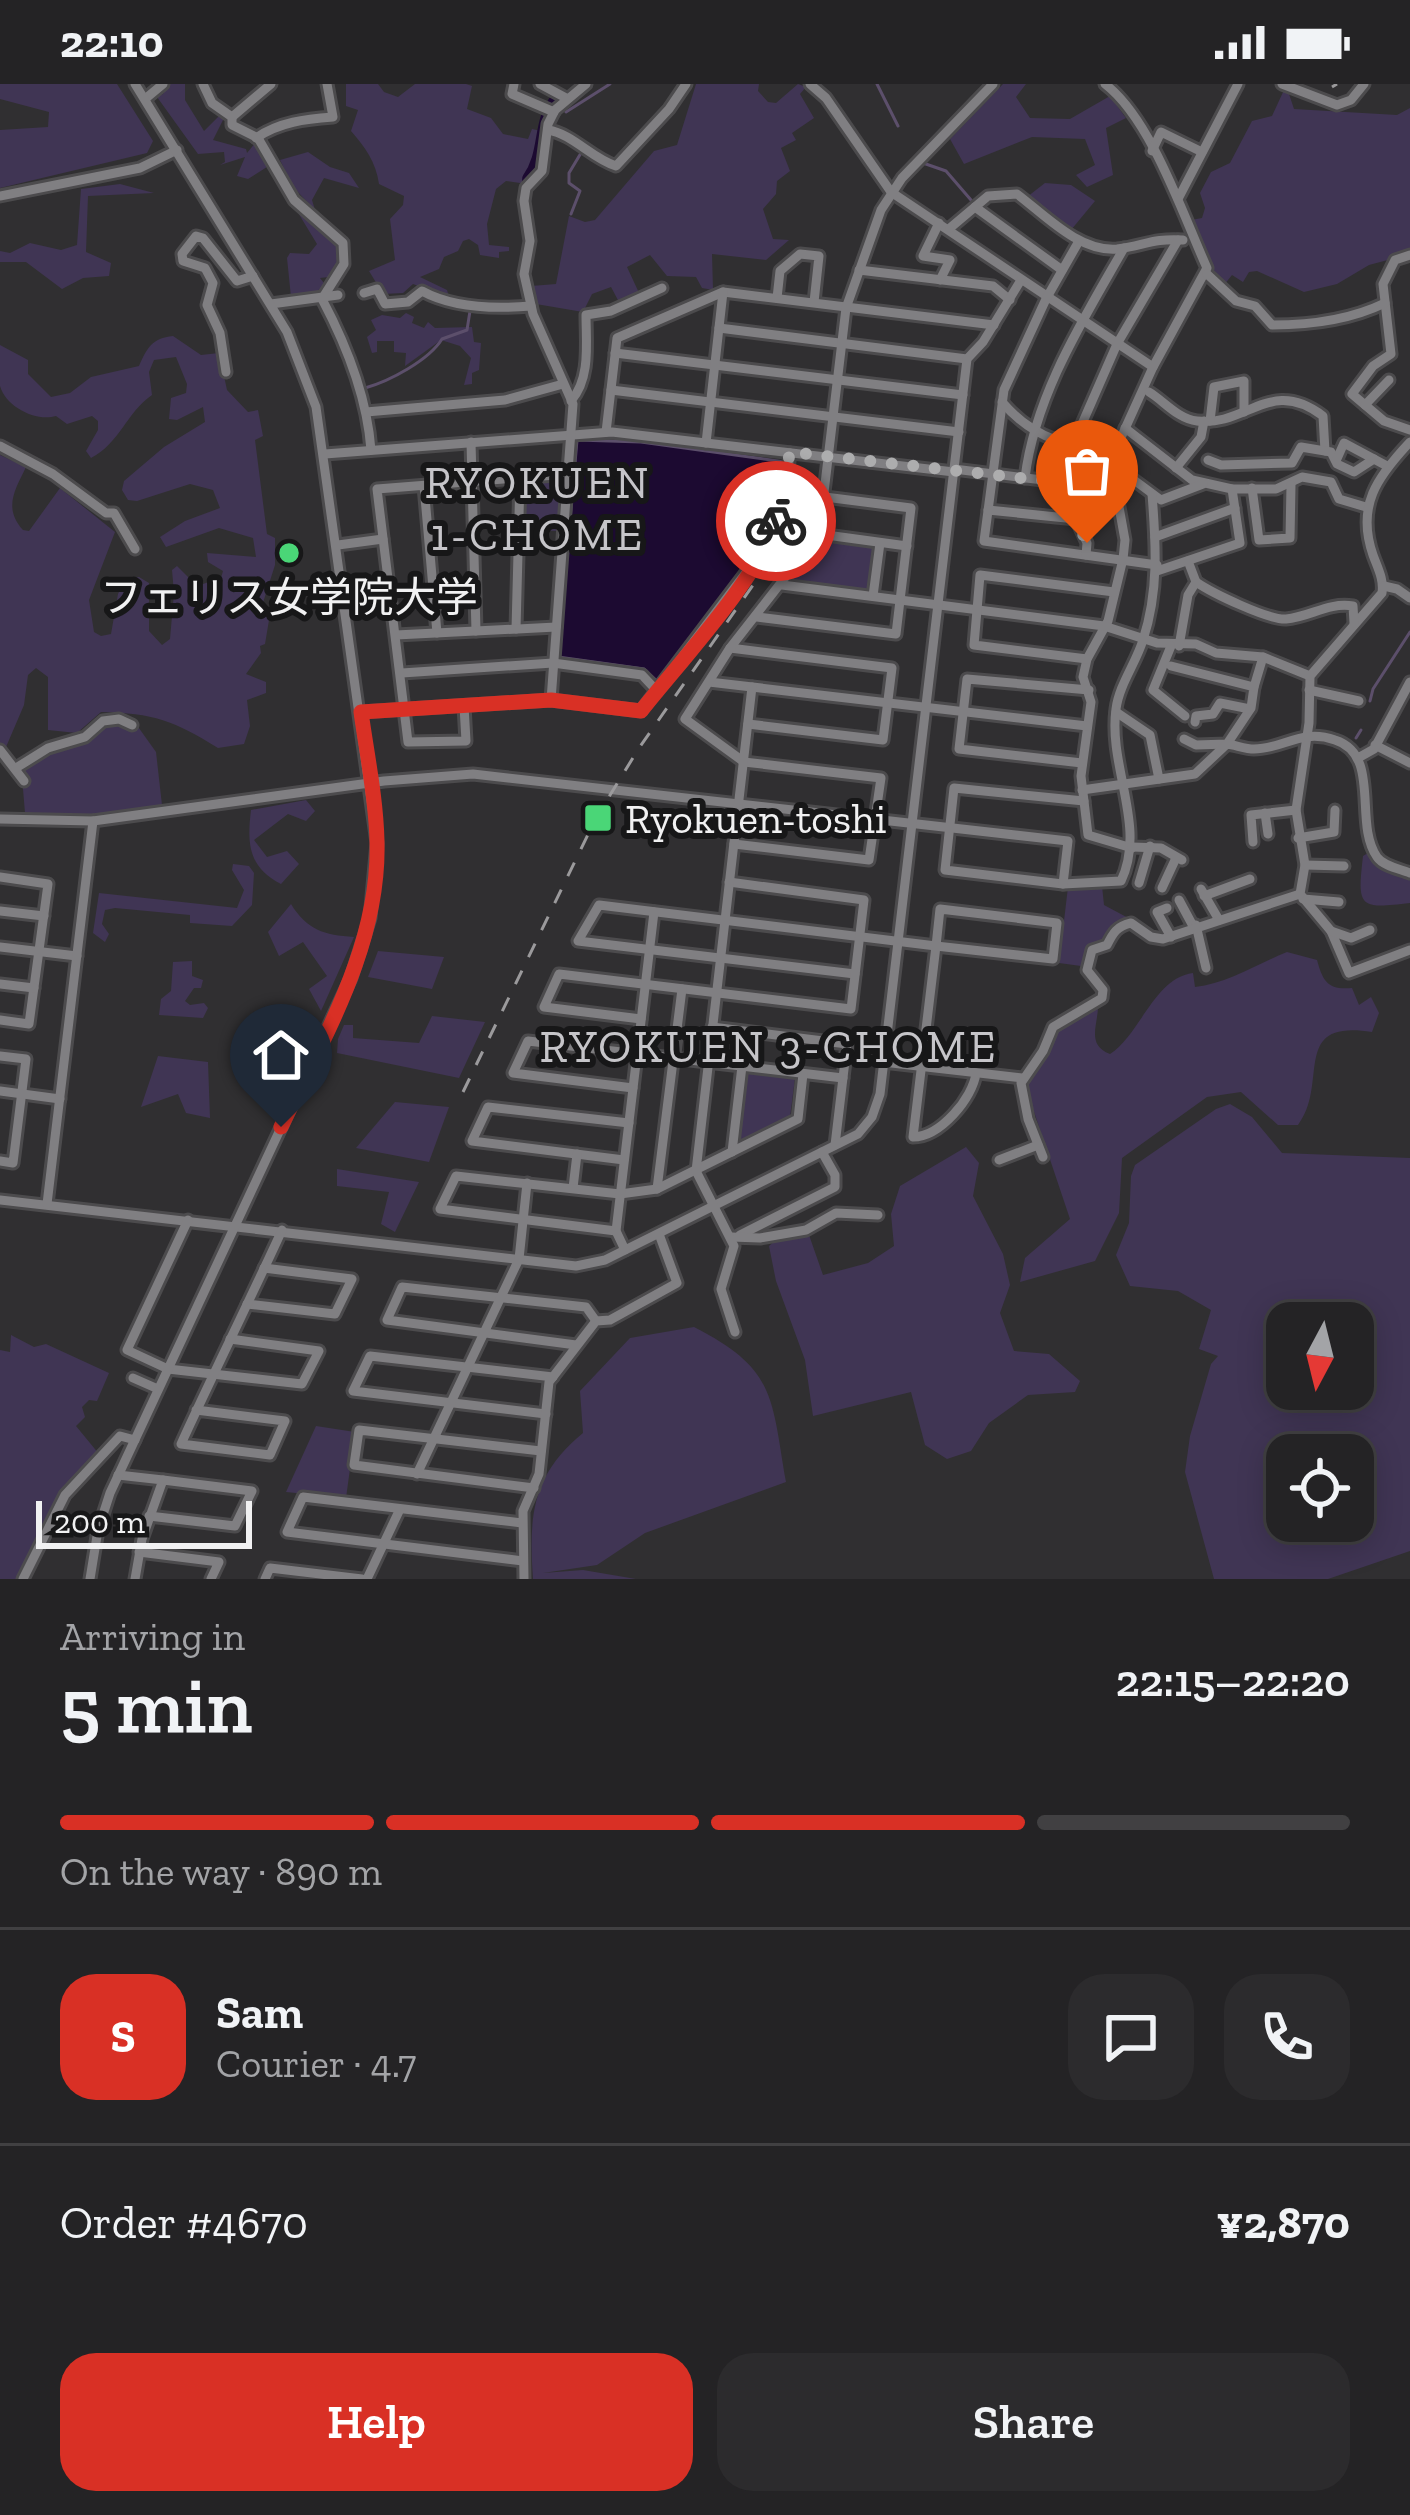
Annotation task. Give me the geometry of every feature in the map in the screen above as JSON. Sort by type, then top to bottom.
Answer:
[{"type":"street","points":[[90,1579],[103,1511],[118,1475],[362,950],[375,884],[377,843],[326,454],[310,386],[271,304],[135,84]]},
{"type":"street","points":[[145,99],[163,84]]},
{"type":"street","points":[[271,84],[232,117],[232,125],[266,148],[295,200],[343,243],[344,264],[322,299]]},
{"type":"street","points":[[256,138],[286,122],[333,117],[327,84]]},
{"type":"street","points":[[514,84],[512,94],[551,111]]},
{"type":"street","points":[[540,84],[566,98]]},
{"type":"street","points":[[551,700],[571,401],[531,306],[524,274],[530,241],[524,195],[542,171],[551,111],[586,84]]},
{"type":"street","points":[[548,130],[559,131],[599,160],[616,166],[670,109],[686,84]]},
{"type":"street","points":[[810,84],[826,98],[891,192],[1153,367]]},
{"type":"street","points":[[734,844],[869,860],[881,778],[744,762],[685,718],[730,649],[819,534],[847,306],[891,192],[993,84]]},
{"type":"street","points":[[1105,84],[1123,99],[1178,199],[1207,274],[1236,301],[1255,306],[1272,325],[1317,325],[1385,303]]},
{"type":"street","points":[[1178,199],[1238,84]]},
{"type":"street","points":[[1282,84],[1337,105],[1351,100],[1364,84]]},
{"type":"street","points":[[208,86],[212,103],[232,117]]},
{"type":"street","points":[[1152,151],[1162,131],[1202,152]]},
{"type":"street","points":[[0,196],[140,168],[177,151]]},
{"type":"street","points":[[940,280],[950,260],[922,256],[944,226],[988,196],[1017,194],[1079,241],[1113,250],[1154,238],[1195,241]]},
{"type":"street","points":[[975,206],[1062,270]]},
{"type":"street","points":[[226,372],[220,333],[207,305],[213,283],[205,268],[183,261],[182,254],[196,236],[203,238],[237,281],[254,276]]},
{"type":"street","points":[[1086,555],[1087,543],[1076,519],[1079,501],[1071,471],[1073,443],[1117,344],[1178,240]]},
{"type":"street","points":[[1079,241],[1046,298],[1002,401],[984,542],[1157,568],[1240,543],[1232,489]]},
{"type":"street","points":[[1025,478],[1032,431],[1082,322],[1125,247]]},
{"type":"street","points":[[777,298],[780,272],[800,254],[819,256],[814,302]]},
{"type":"street","points":[[1410,256],[1395,260],[1385,276],[1391,354],[1372,366],[1352,394],[1384,421],[1410,430]]},
{"type":"street","points":[[859,270],[992,286],[1010,300]]},
{"type":"street","points":[[1162,888],[1179,859],[1150,846],[1132,848],[1088,836],[1082,763],[1090,696],[1083,677],[1123,560],[1125,540],[1118,518],[1115,466],[1119,442],[1153,367],[1207,274]]},
{"type":"street","points":[[0,1199],[576,1266],[605,1261],[858,1134],[872,1117],[880,1094],[967,358],[1021,280]]},
{"type":"street","points":[[571,401],[578,394],[586,359],[586,315],[611,311],[662,288]]},
{"type":"street","points":[[364,293],[377,289],[385,304],[408,302],[422,291],[459,305],[531,306]]},
{"type":"street","points":[[606,432],[617,338],[724,292],[994,325]]},
{"type":"street","points":[[706,443],[724,292]]},
{"type":"street","points":[[271,304],[338,296]]},
{"type":"street","points":[[322,299],[351,360],[371,450]]},
{"type":"street","points":[[719,328],[967,358]]},
{"type":"street","points":[[615,353],[963,395]]},
{"type":"street","points":[[1176,468],[1201,437],[1214,387],[1247,376],[1244,412]]},
{"type":"street","points":[[1365,405],[1389,380]]},
{"type":"street","points":[[366,412],[505,400],[563,385]]},
{"type":"street","points":[[611,390],[959,432]]},
{"type":"street","points":[[1146,390],[1192,421],[1244,412],[1270,399],[1321,413],[1325,451]]},
{"type":"street","points":[[1002,401],[1032,431],[1093,449],[1119,442]]},
{"type":"street","points":[[1125,428],[1192,481],[1232,489],[1291,485],[1302,477],[1331,482],[1340,500],[1366,507]]},
{"type":"street","points":[[326,454],[606,432],[1075,484]]},
{"type":"street","points":[[471,442],[476,631]]},
{"type":"street","points":[[1384,586],[1366,534],[1366,507],[1376,481],[1410,442]]},
{"type":"street","points":[[1336,460],[1344,443],[1387,466]]},
{"type":"street","points":[[0,446],[53,474],[106,513],[114,513],[135,549]]},
{"type":"street","points":[[1208,460],[1221,465],[1292,464],[1300,447],[1331,452],[1354,472],[1374,459]]},
{"type":"street","points":[[361,712],[551,700],[641,711],[770,541],[785,493],[790,452]]},
{"type":"street","points":[[1115,466],[1162,500],[1206,483]]},
{"type":"street","points":[[464,706],[466,741],[408,742],[376,490],[568,474]]},
{"type":"street","points":[[516,628],[520,478]]},
{"type":"street","points":[[1252,488],[1259,540],[1290,538],[1291,485]]},
{"type":"street","points":[[424,486],[436,633]]},
{"type":"street","points":[[1152,494],[1157,568],[1144,639],[1116,708],[1123,784],[1132,848],[1121,881],[1063,884],[945,870],[954,788],[1083,796],[1123,784],[1198,772],[1227,744],[1250,709],[1263,658]]},
{"type":"street","points":[[757,616],[896,634],[911,508],[825,497]]},
{"type":"street","points":[[1155,537],[1235,508]]},
{"type":"street","points":[[988,510],[1076,519]]},
{"type":"street","points":[[819,534],[907,546]]},
{"type":"street","points":[[338,545],[383,539]]},
{"type":"street","points":[[874,596],[880,543]]},
{"type":"street","points":[[1188,560],[1196,582],[1274,618],[1294,618],[1331,605],[1354,606],[1353,628]]},
{"type":"street","points":[[1087,658],[974,645],[980,575],[1114,592]]},
{"type":"street","points":[[1397,589],[1405,575]]},
{"type":"street","points":[[1196,582],[1175,646],[1153,690],[1190,719],[1213,714],[1220,703],[1250,709]]},
{"type":"street","points":[[782,585],[1104,626],[1175,646],[1196,644],[1216,653],[1263,658],[1310,676]]},
{"type":"street","points":[[1384,586],[1410,598]]},
{"type":"street","points":[[1384,586],[1310,676],[1296,810],[1305,865],[1301,897],[1331,931],[1349,973],[1410,950]]},
{"type":"street","points":[[396,635],[556,627]]},
{"type":"street","points":[[730,649],[892,668],[883,740],[748,724]]},
{"type":"street","points":[[402,673],[554,664],[642,674],[657,691]]},
{"type":"street","points":[[1171,666],[1254,687]]},
{"type":"street","points":[[1082,763],[959,748],[967,679],[1090,696],[1116,708],[1150,735],[1159,779]]},
{"type":"street","points":[[709,682],[1087,726]]},
{"type":"street","points":[[1358,758],[1376,746],[1410,682]]},
{"type":"street","points":[[735,1332],[721,1289],[734,1252],[733,1237],[696,1171],[752,687]]},
{"type":"street","points":[[1309,689],[1359,701]]},
{"type":"street","points":[[16,768],[48,748],[85,737],[103,721],[118,719],[132,725]]},
{"type":"street","points":[[1184,739],[1196,745],[1260,749],[1306,734],[1349,746],[1358,758],[1364,823],[1376,855],[1410,873]]},
{"type":"street","points":[[1376,746],[1410,763]]},
{"type":"street","points":[[0,751],[24,781]]},
{"type":"street","points":[[0,819],[93,821],[473,773],[1068,841],[1063,884]]},
{"type":"street","points":[[1253,842],[1251,815],[1296,810]]},
{"type":"street","points":[[1298,838],[1334,832],[1336,810]]},
{"type":"street","points":[[1265,813],[1268,834]]},
{"type":"street","points":[[47,1204],[93,821]]},
{"type":"street","points":[[1139,883],[1150,846]]},
{"type":"street","points":[[1305,865],[1344,866]]},
{"type":"street","points":[[0,877],[48,884],[29,1024],[0,1020]]},
{"type":"street","points":[[1219,920],[1203,892],[1243,877]]},
{"type":"street","points":[[641,1019],[544,1007],[559,974],[851,1009],[864,900],[729,882]]},
{"type":"street","points":[[1043,1157],[1022,1093],[1022,1078],[1043,1051],[1053,1027],[1102,998],[1103,990],[1085,964],[1113,932],[1131,922],[1151,937],[1171,937],[1301,897],[1339,902]]},
{"type":"street","points":[[1179,900],[1195,926],[1206,968]]},
{"type":"street","points":[[855,974],[578,941],[599,905],[860,937],[936,946],[1053,959],[1057,923],[940,909],[936,946],[921,1066],[913,1137],[934,1131],[974,1090],[976,1072]]},
{"type":"street","points":[[1167,908],[1157,912],[1171,937]]},
{"type":"street","points":[[0,910],[44,916]]},
{"type":"street","points":[[626,1250],[616,1231],[654,912]]},
{"type":"street","points":[[1331,931],[1351,938],[1370,930]]},
{"type":"street","points":[[0,947],[77,956]]},
{"type":"street","points":[[0,984],[34,988]]},
{"type":"street","points":[[657,1189],[682,989]]},
{"type":"street","points":[[712,1028],[847,1044],[836,1145]]},
{"type":"street","points":[[633,1088],[513,1073],[528,1041],[843,1078]]},
{"type":"street","points":[[0,1056],[26,1059],[13,1163],[0,1161]]},
{"type":"street","points":[[883,1062],[1022,1078]]},
{"type":"street","points":[[732,1153],[742,1066]]},
{"type":"street","points":[[616,1231],[440,1209],[456,1175],[620,1194],[657,1189],[798,1119],[803,1074]]},
{"type":"street","points":[[0,1091],[60,1099]]},
{"type":"street","points":[[624,1160],[472,1141],[488,1107],[629,1124]]},
{"type":"street","points":[[0,1126],[17,1129]]},
{"type":"street","points":[[999,1160],[1038,1145]]},
{"type":"street","points":[[733,1237],[835,1187],[835,1175],[822,1152]]},
{"type":"street","points":[[573,1189],[577,1154]]},
{"type":"street","points":[[417,1474],[519,1258],[527,1184]]},
{"type":"street","points":[[733,1237],[806,1230],[836,1213],[878,1215]]},
{"type":"street","points":[[188,1220],[127,1350],[169,1369],[302,1384],[319,1351],[230,1339]]},
{"type":"street","points":[[196,1410],[284,1421],[270,1455],[181,1444],[196,1410],[281,1230]]},
{"type":"street","points":[[524,1579],[522,1523],[542,1451],[553,1377],[596,1321],[610,1320],[677,1283],[658,1234]]},
{"type":"street","points":[[247,1304],[335,1315],[352,1279],[263,1268]]},
{"type":"street","points":[[576,1345],[387,1320],[402,1287],[586,1307],[596,1321]]},
{"type":"street","points":[[546,1414],[353,1391],[370,1356],[553,1377]]},
{"type":"street","points":[[133,1378],[158,1389]]},
{"type":"street","points":[[534,1487],[354,1465],[359,1430],[542,1451]]},
{"type":"street","points":[[23,1579],[74,1482],[120,1436],[135,1440]]},
{"type":"street","points":[[118,1475],[252,1491],[235,1526],[149,1516]]},
{"type":"street","points":[[135,1579],[149,1516],[163,1480]]},
{"type":"street","points":[[522,1523],[303,1497],[287,1532],[524,1561]]},
{"type":"street","points":[[265,1579],[270,1568],[365,1579],[400,1509]]},
{"type":"street","points":[[139,1552],[219,1562],[211,1579]]},
{"type":"shaded area","points":[[0,84],[117,84],[153,141],[147,153],[0,188],[0,130],[48,127],[49,112],[0,99]]},
{"type":"shaded area","points":[[167,84],[185,84],[185,100],[204,131],[219,116],[224,118],[213,140],[247,153],[256,142],[270,165],[248,179],[237,176],[245,157],[220,165],[225,162],[224,152],[198,154],[157,97]]},
{"type":"shaded area","points":[[346,84],[378,84],[398,97],[415,84],[466,84],[472,86],[467,109],[491,118],[503,134],[528,139],[532,129],[546,132],[539,171],[527,184],[506,181],[496,189],[487,224],[489,245],[509,247],[509,251],[499,252],[499,258],[480,255],[478,245],[469,239],[444,257],[439,269],[420,277],[447,290],[449,297],[413,284],[403,293],[383,294],[369,271],[395,260],[390,219],[403,205],[404,196],[379,184],[369,155],[351,131],[358,110],[346,106]]},
{"type":"shaded area","points":[[696,84],[759,84],[758,91],[768,102],[776,103],[798,84],[806,87],[800,94],[814,118],[792,133],[796,140],[781,148],[790,171],[777,181],[776,194],[763,209],[773,239],[789,240],[766,260],[712,254],[713,290],[702,288],[696,277],[667,276],[650,255],[627,267],[640,295],[619,302],[611,287],[592,294],[583,312],[536,304],[531,286],[556,284],[569,216],[595,220],[654,151],[677,145]]},
{"type":"shaded area","points":[[1003,84],[1026,84],[1016,97],[1030,118],[1070,119],[1110,96],[1126,118],[1106,128],[1113,175],[1087,187],[1076,175],[1095,165],[1085,139],[1032,137],[964,164],[950,139]]},
{"type":"shaded area","points":[[1284,90],[1294,109],[1397,115],[1410,108],[1410,254],[1369,265],[1337,284],[1304,292],[1257,271],[1249,272],[1243,282],[1232,275],[1224,285],[1214,276],[1191,220],[1202,218],[1205,208],[1200,193],[1211,172],[1230,163],[1252,121],[1272,116]]},
{"type":"shaded area","points":[[308,152],[349,173],[359,188],[324,178],[312,200],[315,210],[293,187],[280,160]]},
{"type":"shaded area","points":[[1045,183],[1071,185],[1095,201],[1071,230],[1027,197]]},
{"type":"shaded area","points":[[120,184],[154,193],[88,196],[86,252],[111,263],[109,276],[83,278],[62,289],[26,262],[0,262],[0,251],[10,253],[30,243],[61,250],[77,245],[81,189]]},
{"type":"shaded area","points":[[297,211],[335,235],[344,256],[337,276],[320,278],[327,287],[317,294],[291,297],[287,258],[290,253],[309,254],[317,244]]},
{"type":"shaded area","points":[[406,313],[414,317],[412,323],[424,328],[428,322],[435,328],[472,327],[474,342],[481,343],[479,370],[472,373],[472,384],[464,385],[471,358],[460,346],[441,340],[405,366],[406,353],[394,352],[394,341],[377,341],[377,352],[372,353],[367,337],[376,330],[371,320],[382,315],[400,318]]},
{"type":"shaded area","points":[[173,336],[201,355],[219,353],[227,390],[248,412],[258,410],[263,436],[255,440],[267,534],[275,538],[275,565],[260,612],[270,614],[265,644],[246,674],[266,682],[266,693],[247,700],[250,726],[244,744],[218,748],[163,720],[119,713],[101,712],[77,733],[48,730],[48,677],[36,668],[28,675],[24,705],[6,747],[0,746],[0,455],[26,467],[12,506],[23,530],[29,531],[60,488],[115,532],[89,600],[94,632],[101,636],[111,634],[126,578],[139,577],[149,583],[149,631],[162,645],[170,639],[172,570],[177,566],[197,586],[221,578],[223,571],[208,562],[207,553],[256,557],[253,538],[219,528],[166,547],[160,537],[220,508],[213,490],[190,484],[137,501],[128,500],[122,490],[124,481],[164,447],[205,422],[203,407],[177,420],[169,419],[171,398],[186,393],[176,357],[154,360],[149,372],[152,395],[91,458],[86,451],[98,430],[92,416],[67,424],[56,416],[31,415],[8,400],[0,386],[0,345],[28,360],[28,374],[51,397],[70,393],[91,377],[139,366],[151,345]]},
{"type":"shaded area","points":[[577,440],[641,442],[785,462],[766,540],[659,683],[644,669],[558,657]]},
{"type":"shaded area","points":[[563,478],[559,531],[525,530],[524,481]]},
{"type":"shaded area","points":[[817,539],[876,546],[870,591],[788,580]]},
{"type":"shaded area","points":[[103,722],[136,724],[156,752],[162,805],[91,815],[25,813],[21,765]]},
{"type":"shaded area","points":[[306,800],[315,811],[306,821],[288,814],[254,840],[267,857],[287,851],[299,864],[281,884],[262,870],[252,853],[251,810]]},
{"type":"shaded area","points":[[1368,853],[1376,863],[1410,876],[1410,903],[1380,906],[1365,901],[1361,873],[1363,856]]},
{"type":"shaded area","points":[[233,864],[249,866],[254,873],[252,905],[232,926],[190,923],[190,915],[115,908],[105,910],[102,924],[109,934],[105,942],[93,933],[99,893],[237,908],[244,890]]},
{"type":"shaded area","points":[[1102,886],[1104,905],[1132,920],[1090,949],[1081,966],[1059,963],[1068,887]]},
{"type":"shaded area","points":[[291,904],[317,930],[354,937],[321,1011],[309,989],[327,976],[303,942],[279,956],[268,932]]},
{"type":"shaded area","points":[[378,951],[444,957],[432,989],[368,977]]},
{"type":"shaded area","points":[[1287,952],[1317,960],[1328,983],[1352,988],[1359,1005],[1371,997],[1379,1013],[1372,1032],[1330,1035],[1321,1045],[1307,1108],[1298,1125],[1278,1125],[1241,1092],[1207,1097],[1122,1158],[1119,1213],[1095,1261],[1020,1282],[1025,1258],[1070,1219],[1026,1088],[1057,1030],[1098,1008],[1096,1040],[1110,1054],[1179,977],[1193,973],[1195,987],[1207,985]]},
{"type":"shaded area","points":[[192,961],[192,976],[203,980],[201,988],[194,988],[185,1001],[204,1003],[208,1008],[203,1018],[159,1015],[161,999],[171,991],[173,962]]},
{"type":"shaded area","points":[[432,1016],[485,1022],[459,1078],[337,1053],[344,1025],[353,1025],[353,1038],[419,1043]]},
{"type":"shaded area","points":[[158,1056],[208,1062],[210,1118],[186,1113],[178,1094],[141,1107]]},
{"type":"shaded area","points":[[747,1072],[795,1078],[790,1117],[738,1143]]},
{"type":"shaded area","points":[[395,1102],[449,1107],[429,1162],[356,1148]]},
{"type":"shaded area","points":[[1230,1104],[1252,1117],[1282,1153],[1410,1158],[1410,1551],[1328,1579],[1214,1579],[1185,1472],[1190,1436],[1211,1364],[1218,1356],[1199,1349],[1211,1310],[1178,1291],[1130,1286],[1116,1255],[1129,1223],[1135,1165]]},
{"type":"shaded area","points":[[966,1147],[979,1163],[973,1196],[1003,1254],[1010,1285],[1000,1313],[1014,1351],[1049,1354],[1080,1381],[1075,1392],[1028,1395],[989,1423],[971,1451],[947,1459],[925,1445],[911,1392],[813,1416],[805,1360],[776,1281],[769,1246],[779,1237],[809,1235],[823,1275],[868,1263],[894,1246],[891,1214],[900,1186]]},
{"type":"shaded area","points":[[337,1169],[419,1182],[395,1232],[381,1224],[389,1192],[337,1186]]},
{"type":"shaded area","points":[[694,1327],[741,1357],[765,1388],[786,1482],[645,1533],[597,1565],[543,1573],[583,1570],[636,1579],[533,1579],[537,1500],[552,1466],[583,1433],[580,1391],[630,1338]]},
{"type":"shaded area","points":[[11,1335],[34,1347],[46,1344],[109,1373],[97,1401],[89,1400],[82,1407],[85,1417],[76,1426],[99,1454],[66,1497],[63,1514],[30,1579],[0,1579],[0,1350],[10,1352]]},
{"type":"shaded area","points":[[316,1426],[355,1432],[346,1498],[286,1492]]},
{"type":"waterway","points":[[566,112],[610,84]]},
{"type":"waterway","points":[[877,84],[898,126]]},
{"type":"waterway","points":[[529,179],[558,98]]},
{"type":"waterway","points":[[571,214],[580,191],[569,183],[569,173],[581,153]]},
{"type":"waterway","points":[[923,163],[946,171],[971,200]]},
{"type":"waterway","points":[[365,388],[408,369],[442,339],[467,330],[470,311]]},
{"type":"waterway","points":[[1370,701],[1410,632]]},
{"type":"waterway","points":[[1356,738],[1361,730]]},
{"type":"railway","points":[[1332,87],[1337,84]]},
{"type":"railway","points":[[463,1092],[596,818],[639,748],[795,525]]},
{"type":"way so far","points":[[776,521],[790,452],[1075,484],[1076,519],[1087,543]]},
{"type":"place","name":"フェリス女学院大学","points":[[289,553]]},
{"type":"place","name":"Ryokuen-toshi","points":[[598,818]]},
{"type":"district","name":"RYOKUEN 1-CHOME","points":[[538,509]]},
{"type":"district","name":"RYOKUEN 3-CHOME","points":[[769,1047]]},
{"type":"route","points":[[281,1127],[351,978],[370,918],[377,843],[361,712],[551,700],[641,711],[717,616],[770,541],[776,521]]}]
